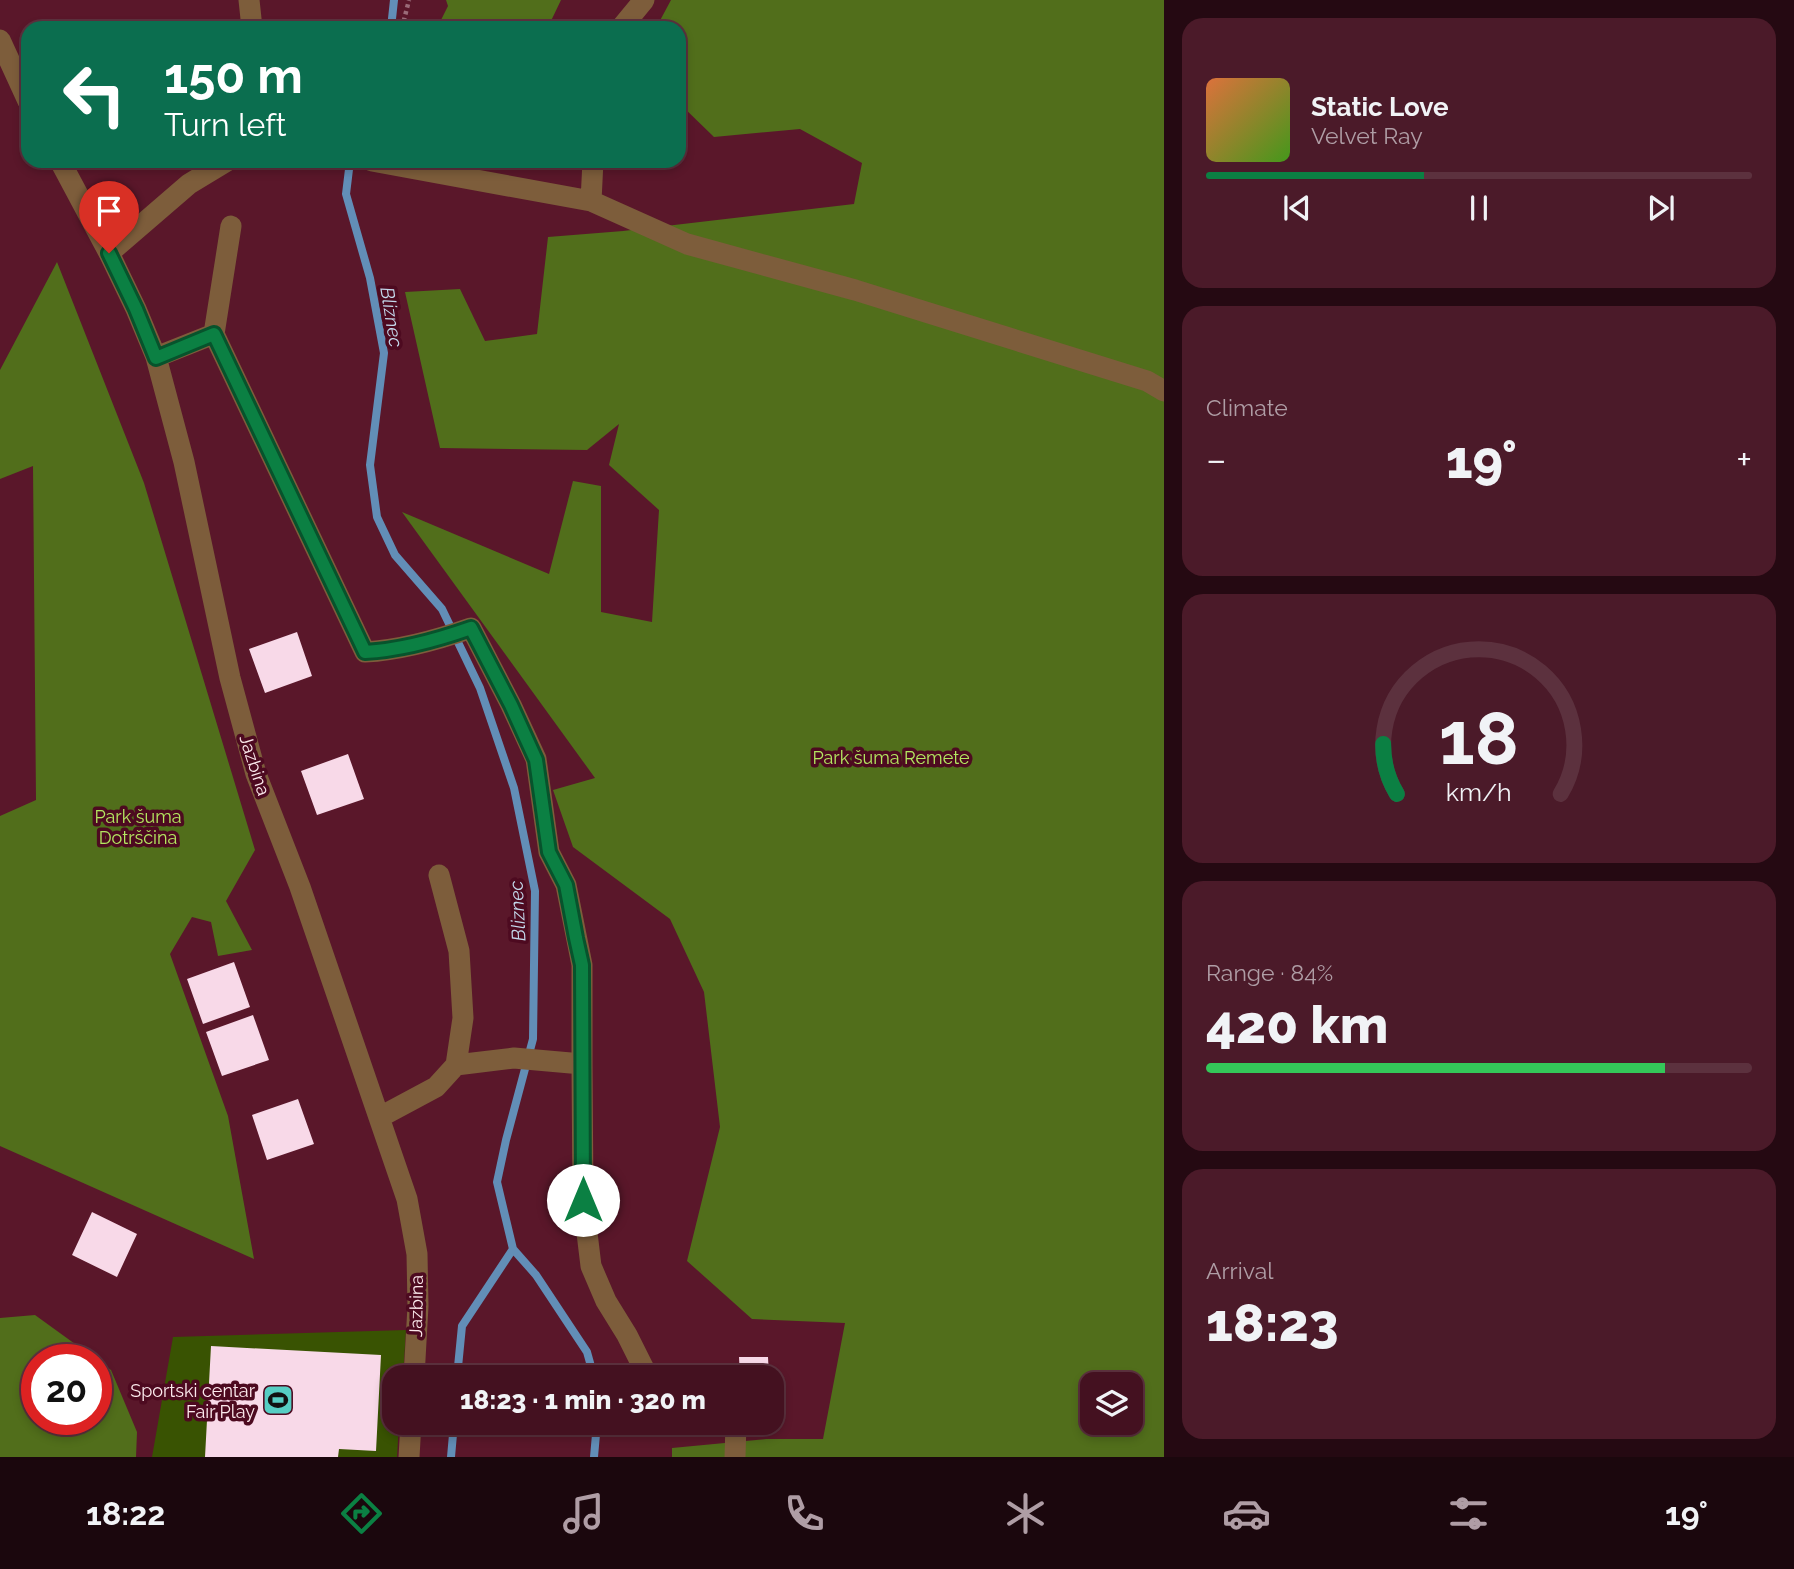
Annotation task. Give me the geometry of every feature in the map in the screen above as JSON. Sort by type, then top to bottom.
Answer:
[{"type":"street","points":[[250,0],[252,21]]},
{"type":"street","points":[[627,21],[644,0]]},
{"type":"street","points":[[0,40],[21,86]]},
{"type":"street","name":"Jazbina","points":[[64,168],[109,253],[156,358],[184,462],[230,678],[256,774],[300,887],[407,1199],[417,1254],[415,1365]]},
{"type":"street","points":[[109,253],[189,184],[215,168]]},
{"type":"street","points":[[410,168],[591,201],[687,244],[881,298],[1147,381],[1164,391]]},
{"type":"street","points":[[591,201],[593,168]]},
{"type":"street","points":[[231,226],[214,334],[365,652],[389,651],[471,628],[536,760],[549,852],[566,885],[582,965],[583,1200],[592,1266],[606,1301],[642,1365]]},
{"type":"street","points":[[156,358],[214,334]]},
{"type":"street","points":[[380,1117],[436,1087],[456,1065],[463,1018],[459,951],[439,876]]},
{"type":"street","points":[[456,1065],[514,1058],[582,1064]]},
{"type":"street","points":[[409,1457],[410,1435]]},
{"type":"street","points":[[735,1457],[736,1435]]},
{"type":"path","points":[[404,21],[409,0]]},
{"type":"green space","points":[[446,0],[561,0],[551,21],[440,21],[448,6]]},
{"type":"green space","name":"Park šuma Remete","points":[[671,0],[1164,0],[1164,1457],[672,1457],[672,1448],[766,1439],[823,1439],[845,1323],[752,1319],[687,1261],[720,1127],[704,992],[670,919],[573,847],[553,790],[595,778],[402,512],[549,574],[573,481],[601,486],[601,612],[652,622],[659,510],[609,465],[619,424],[587,450],[440,448],[405,292],[460,289],[485,341],[537,334],[548,237],[854,204],[862,163],[800,129],[714,137],[686,110],[686,21],[660,21]]},
{"type":"green space","name":"Park šuma Dotrščina","points":[[57,262],[144,483],[255,850],[226,901],[252,950],[218,956],[211,922],[192,917],[170,954],[228,1116],[254,1259],[0,1146],[0,816],[36,800],[33,466],[0,479],[0,370]]},
{"type":"green space","points":[[35,1315],[75,1344],[21,1344],[21,1435],[112,1435],[112,1372],[137,1432],[136,1457],[0,1457],[0,1318]]},
{"type":"green space","name":"Sportski centar Fair Play","points":[[406,1330],[404,1365],[382,1365],[382,1435],[398,1435],[397,1457],[152,1457],[173,1337]]},
{"type":"building","points":[[297,632],[312,676],[265,693],[249,649]]},
{"type":"building","points":[[348,754],[364,799],[317,815],[301,771]]},
{"type":"building","points":[[234,962],[250,1007],[203,1024],[187,979]]},
{"type":"building","points":[[253,1015],[269,1060],[222,1076],[206,1032]]},
{"type":"building","points":[[298,1099],[314,1144],[267,1160],[252,1115]]},
{"type":"building","points":[[92,1212],[137,1234],[117,1277],[72,1255]]},
{"type":"building","name":"Sportski centar Fair Play","points":[[211,1346],[381,1355],[376,1451],[339,1449],[338,1457],[205,1457]]},
{"type":"building","points":[[739,1357],[768,1357],[768,1365],[739,1365]]},
{"type":"waterway","name":"Bliznec","points":[[392,21],[394,0]]},
{"type":"waterway","name":"Bliznec","points":[[349,168],[346,194],[370,278],[384,353],[370,465],[377,517],[395,555],[442,609],[480,688],[514,788],[535,891],[533,1039],[497,1182],[513,1249],[536,1275],[587,1352],[591,1365]]},
{"type":"waterway","points":[[458,1365],[462,1326],[513,1249]]},
{"type":"waterway","points":[[451,1457],[453,1435]]},
{"type":"waterway","name":"Bliznec","points":[[594,1457],[596,1435]]},
{"type":"place","name":"Sportski centar Fair Play","points":[[278,1400]]},
{"type":"route","points":[[109,253],[156,358],[214,334],[365,652],[389,651],[471,628],[511,705],[536,760],[549,852],[566,885],[582,965],[583,1200]]}]
